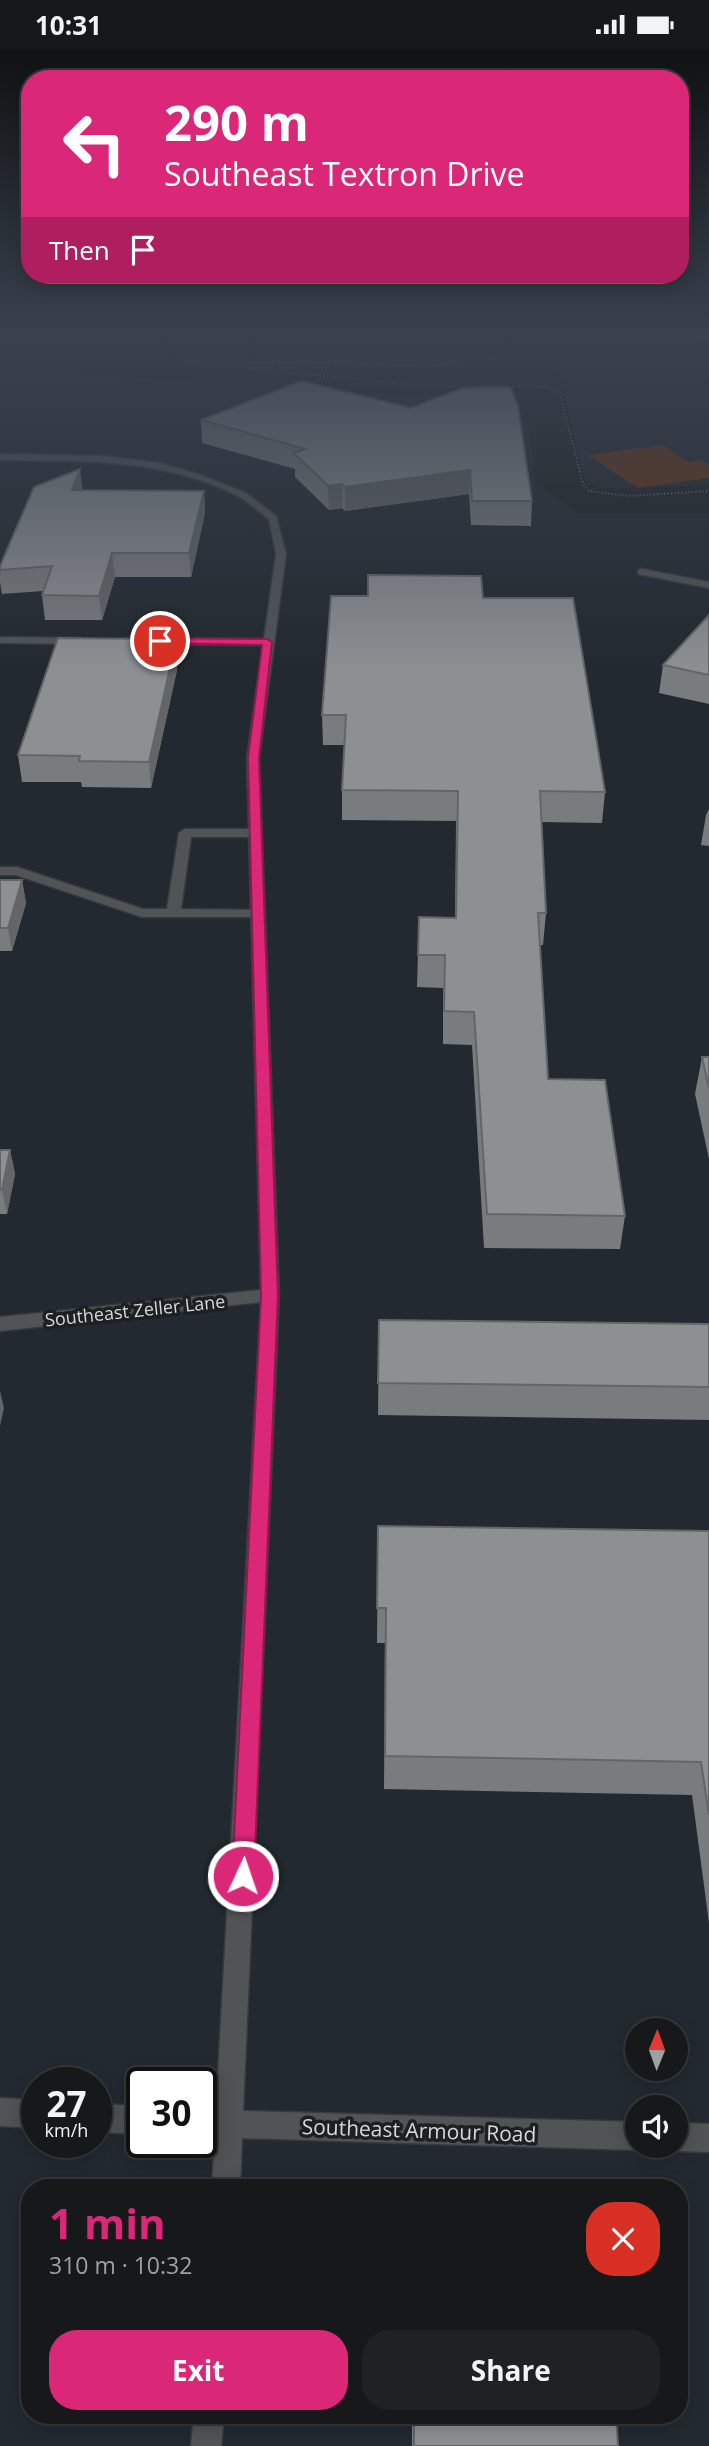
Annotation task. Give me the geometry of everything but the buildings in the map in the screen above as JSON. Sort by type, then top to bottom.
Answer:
[{"type":"street","points":[[0,457],[105,459],[160,466],[198,477],[243,495],[273,518],[281,554],[267,642],[254,758],[270,1295],[227,2179]]},
{"type":"street","points":[[642,572],[709,585]]},
{"type":"street","points":[[0,640],[94,641]]},
{"type":"street","points":[[107,641],[267,642]]},
{"type":"street","points":[[173,913],[185,832],[256,833]]},
{"type":"street","points":[[0,871],[17,871],[142,913],[258,914]]},
{"type":"street","name":"Southeast Zeller Lane","points":[[0,1324],[270,1295]]},
{"type":"street","points":[[0,2112],[21,2113]]},
{"type":"street","name":"Southeast Armour Road","points":[[217,2124],[625,2136]]},
{"type":"street","points":[[688,2137],[709,2138]]},
{"type":"street","points":[[206,2446],[208,2424]]},
{"type":"path","points":[[574,449],[583,484],[589,491],[628,496],[709,491]]},
{"type":"shaded area","points":[[0,449],[531,449],[536,484],[579,513],[709,513],[709,2446],[0,2446]]},
{"type":"shaded area","points":[[577,449],[709,449],[709,485],[604,489],[586,484]]},
{"type":"shaded area","points":[[633,449],[668,449],[689,462],[702,460],[709,465],[709,478],[638,488],[588,455]]},
{"type":"route","points":[[160,641],[267,642],[254,758],[270,1295],[243,1876]]}]
